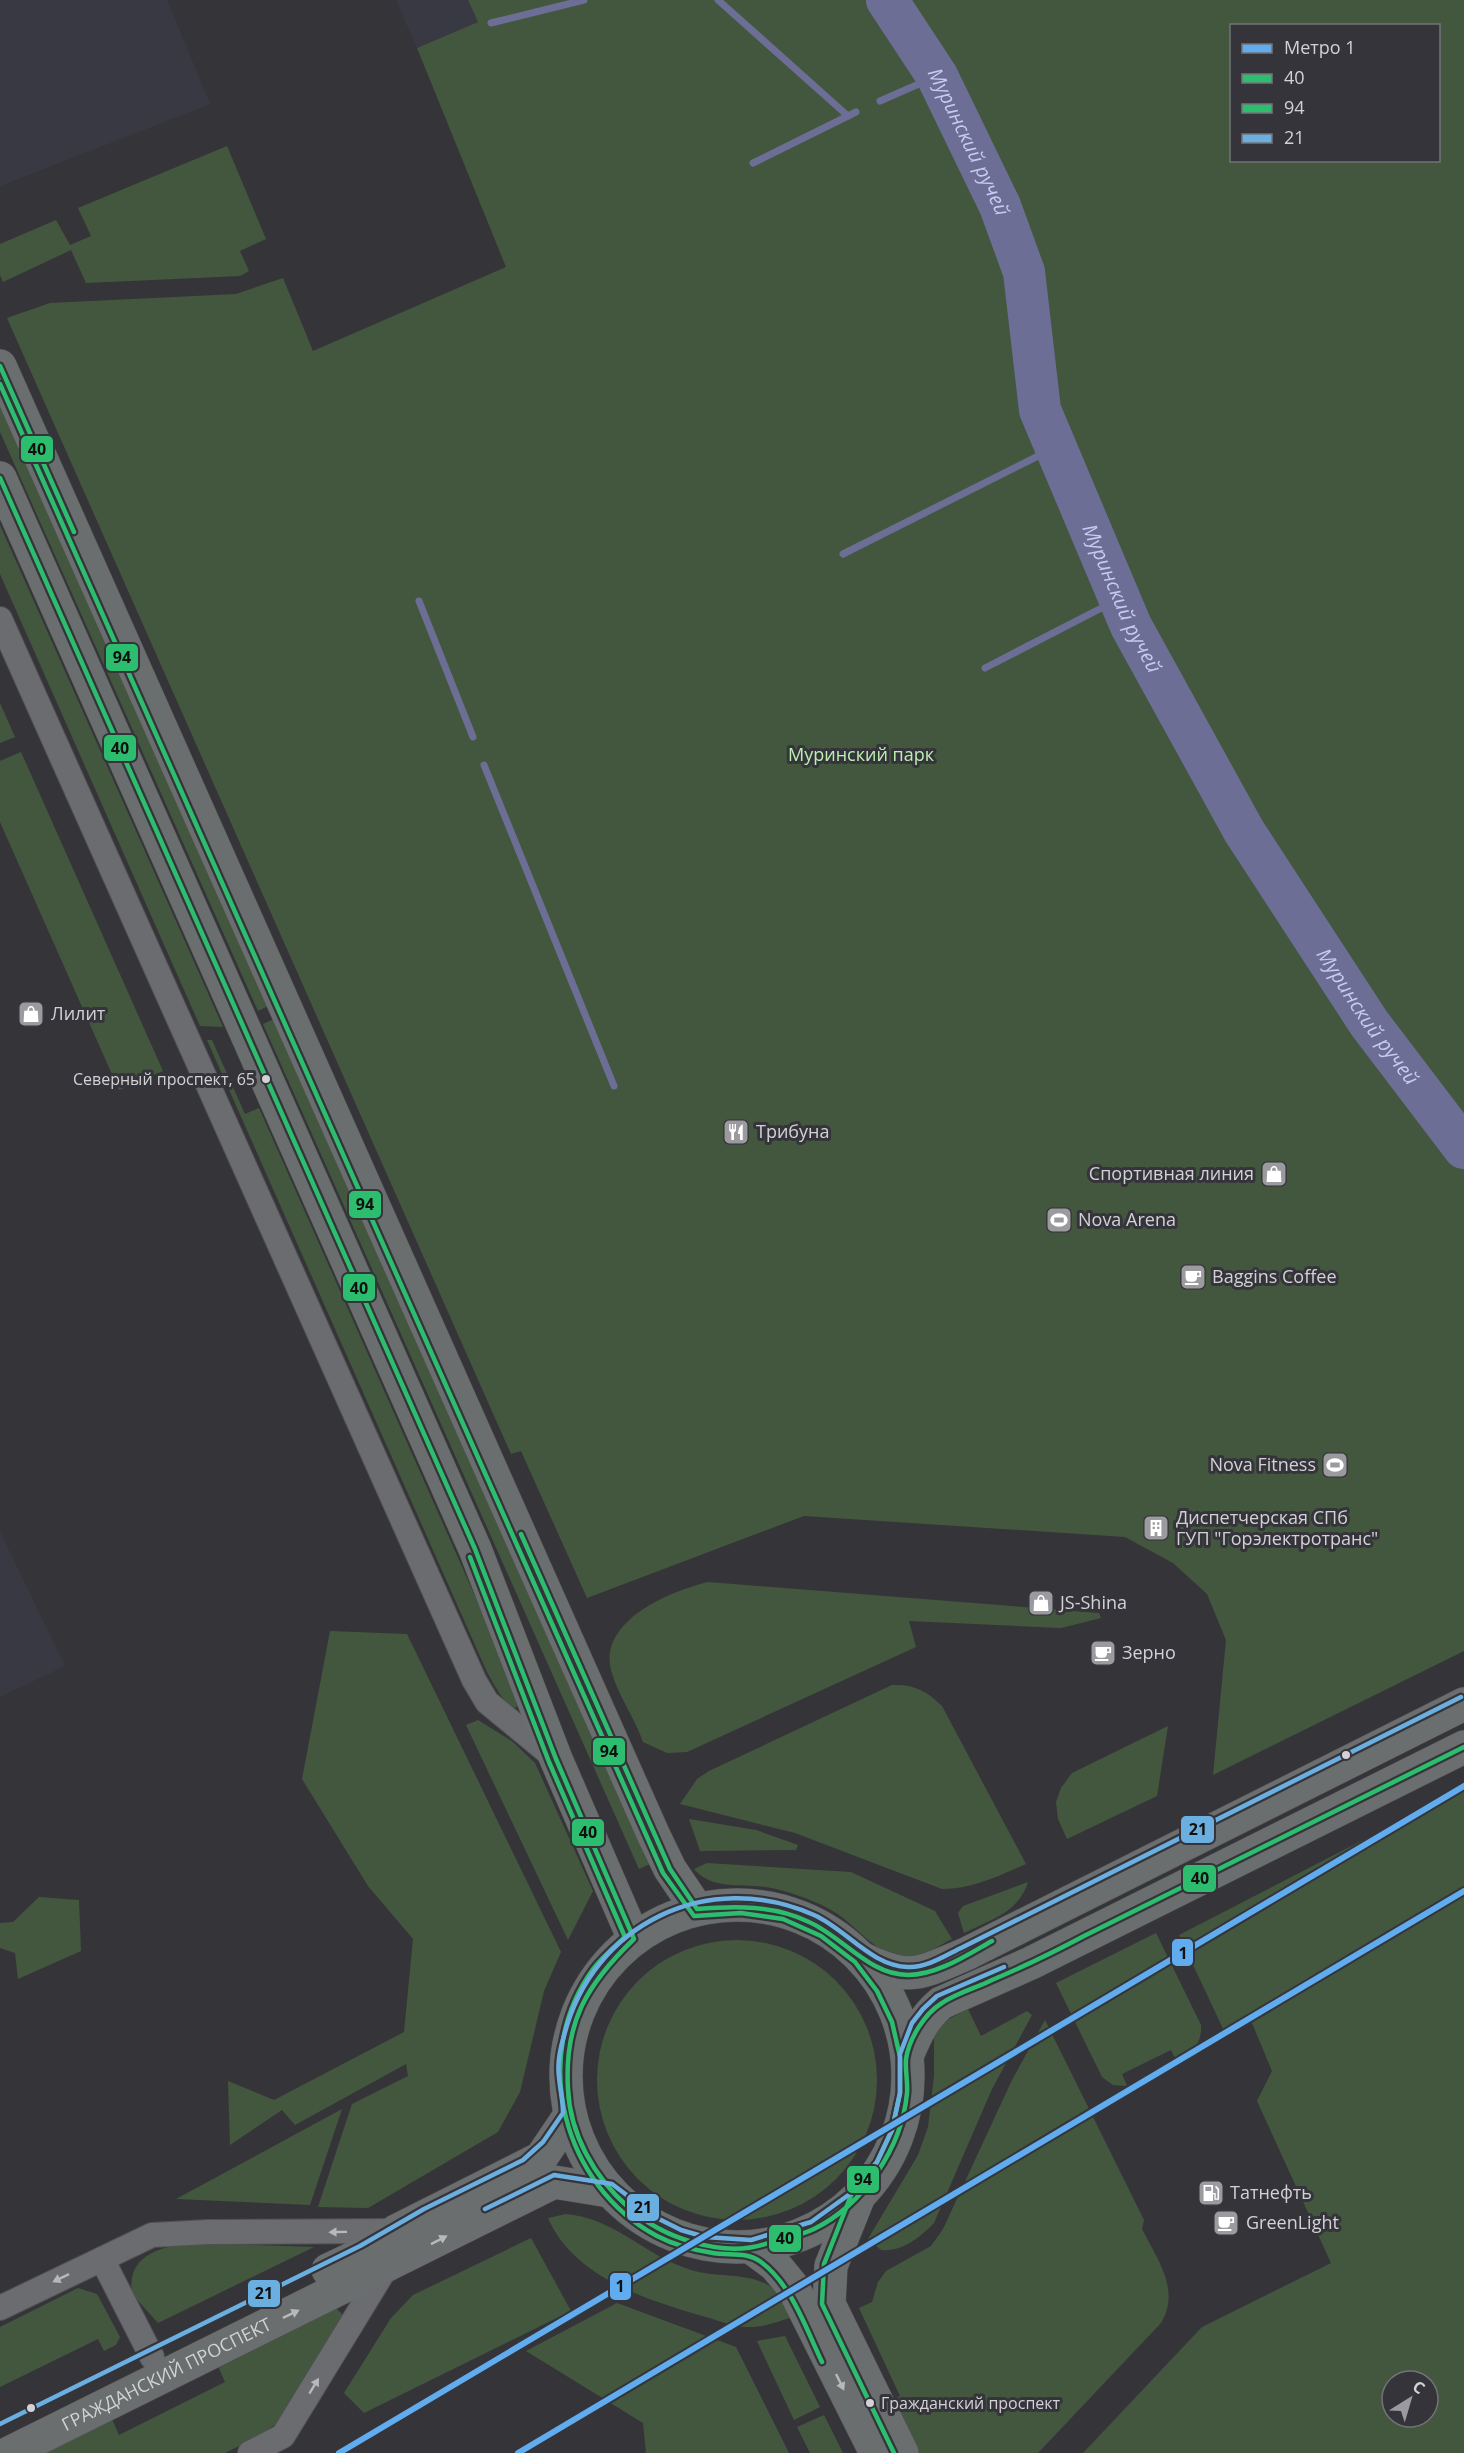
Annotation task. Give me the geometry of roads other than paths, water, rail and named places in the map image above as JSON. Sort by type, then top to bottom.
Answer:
[{"type":"main road","points":[[0,366],[654,1836],[670,1869],[697,1910]]},
{"type":"main road","points":[[0,478],[475,1550],[556,1759],[634,1939]]},
{"type":"main road","points":[[860,1958],[887,1995],[898,2020],[907,2056],[907,2094],[899,2132],[883,2166],[859,2196],[814,2229],[752,2248],[704,2244],[678,2237],[630,2210],[609,2191],[592,2168],[579,2142],[570,2115],[565,2066],[575,2018],[599,1974],[634,1939],[664,1921],[697,1910],[741,1905],[785,1912],[825,1930],[860,1958],[888,1971],[908,1975],[924,1972],[956,1959],[1464,1704]]},
{"type":"main road","points":[[907,2056],[919,2027],[929,2013],[941,2003],[1031,1963],[1464,1748]]},
{"type":"main road","name":"ГРАЖДАНСКИЙ ПРОСПЕКТ","points":[[0,2432],[364,2253],[396,2231],[541,2158],[570,2115]]},
{"type":"main road","name":"ГРАЖДАНСКИЙ ПРОСПЕКТ","points":[[9,2453],[554,2182],[609,2191]]},
{"type":"main road","points":[[859,2196],[831,2266],[830,2304],[902,2453]]},
{"type":"main road","points":[[752,2248],[774,2265],[793,2287],[876,2453]]},
{"type":"street","points":[[0,619],[474,1680],[487,1702],[556,1759]]},
{"type":"street","name":"ГРАЖДАНСКИЙ ПРОСПЕКТ","points":[[102,2259],[152,2235],[208,2232],[396,2231]]},
{"type":"street","points":[[0,2308],[102,2259],[153,2357]]},
{"type":"street","points":[[250,2453],[283,2436],[387,2266]]},
{"type":"waterway","points":[[491,23],[584,0]]},
{"type":"waterway","points":[[718,0],[848,116],[856,112]]},
{"type":"waterway","name":"Муринский ручей","points":[[887,0],[937,76],[1000,206],[1024,272],[1040,410],[1131,626],[1244,831],[1369,1023],[1464,1148]]},
{"type":"waterway","points":[[880,101],[937,76]]},
{"type":"waterway","points":[[753,163],[848,116]]},
{"type":"waterway","points":[[843,554],[1056,447]]},
{"type":"waterway","points":[[985,668],[1119,599]]},
{"type":"waterway","points":[[419,601],[473,737]]},
{"type":"waterway","points":[[484,765],[614,1086]]},
{"type":"metro line","name":"1","points":[[339,2453],[1464,1786]]},
{"type":"metro line","name":"1","points":[[518,2453],[1464,1891]]},
{"type":"place","name":"Лилит","points":[[31,1014]]},
{"type":"place","name":"Северный проспект, 65","points":[[266,1079]]},
{"type":"place","name":"Трибуна","points":[[736,1132]]},
{"type":"place","name":"Спортивная линия","points":[[1274,1174]]},
{"type":"place","name":"Nova Arena","points":[[1059,1220]]},
{"type":"place","name":"Baggins Coffee","points":[[1193,1277]]},
{"type":"place","name":"Nova Fitness","points":[[1335,1465]]},
{"type":"place","name":"Диспетчерская СПб ГУП \"Горэлектротранс\"","points":[[1156,1528]]},
{"type":"place","name":"JS-Shina","points":[[1041,1603]]},
{"type":"place","name":"Зерно","points":[[1103,1653]]},
{"type":"place","name":"Татнефть","points":[[1211,2193]]},
{"type":"place","name":"GreenLight","points":[[1226,2223]]},
{"type":"place","name":"Гражданский проспект","points":[[870,2403]]},
{"type":"park label","name":"Муринский парк","points":[[861,755]]}]
